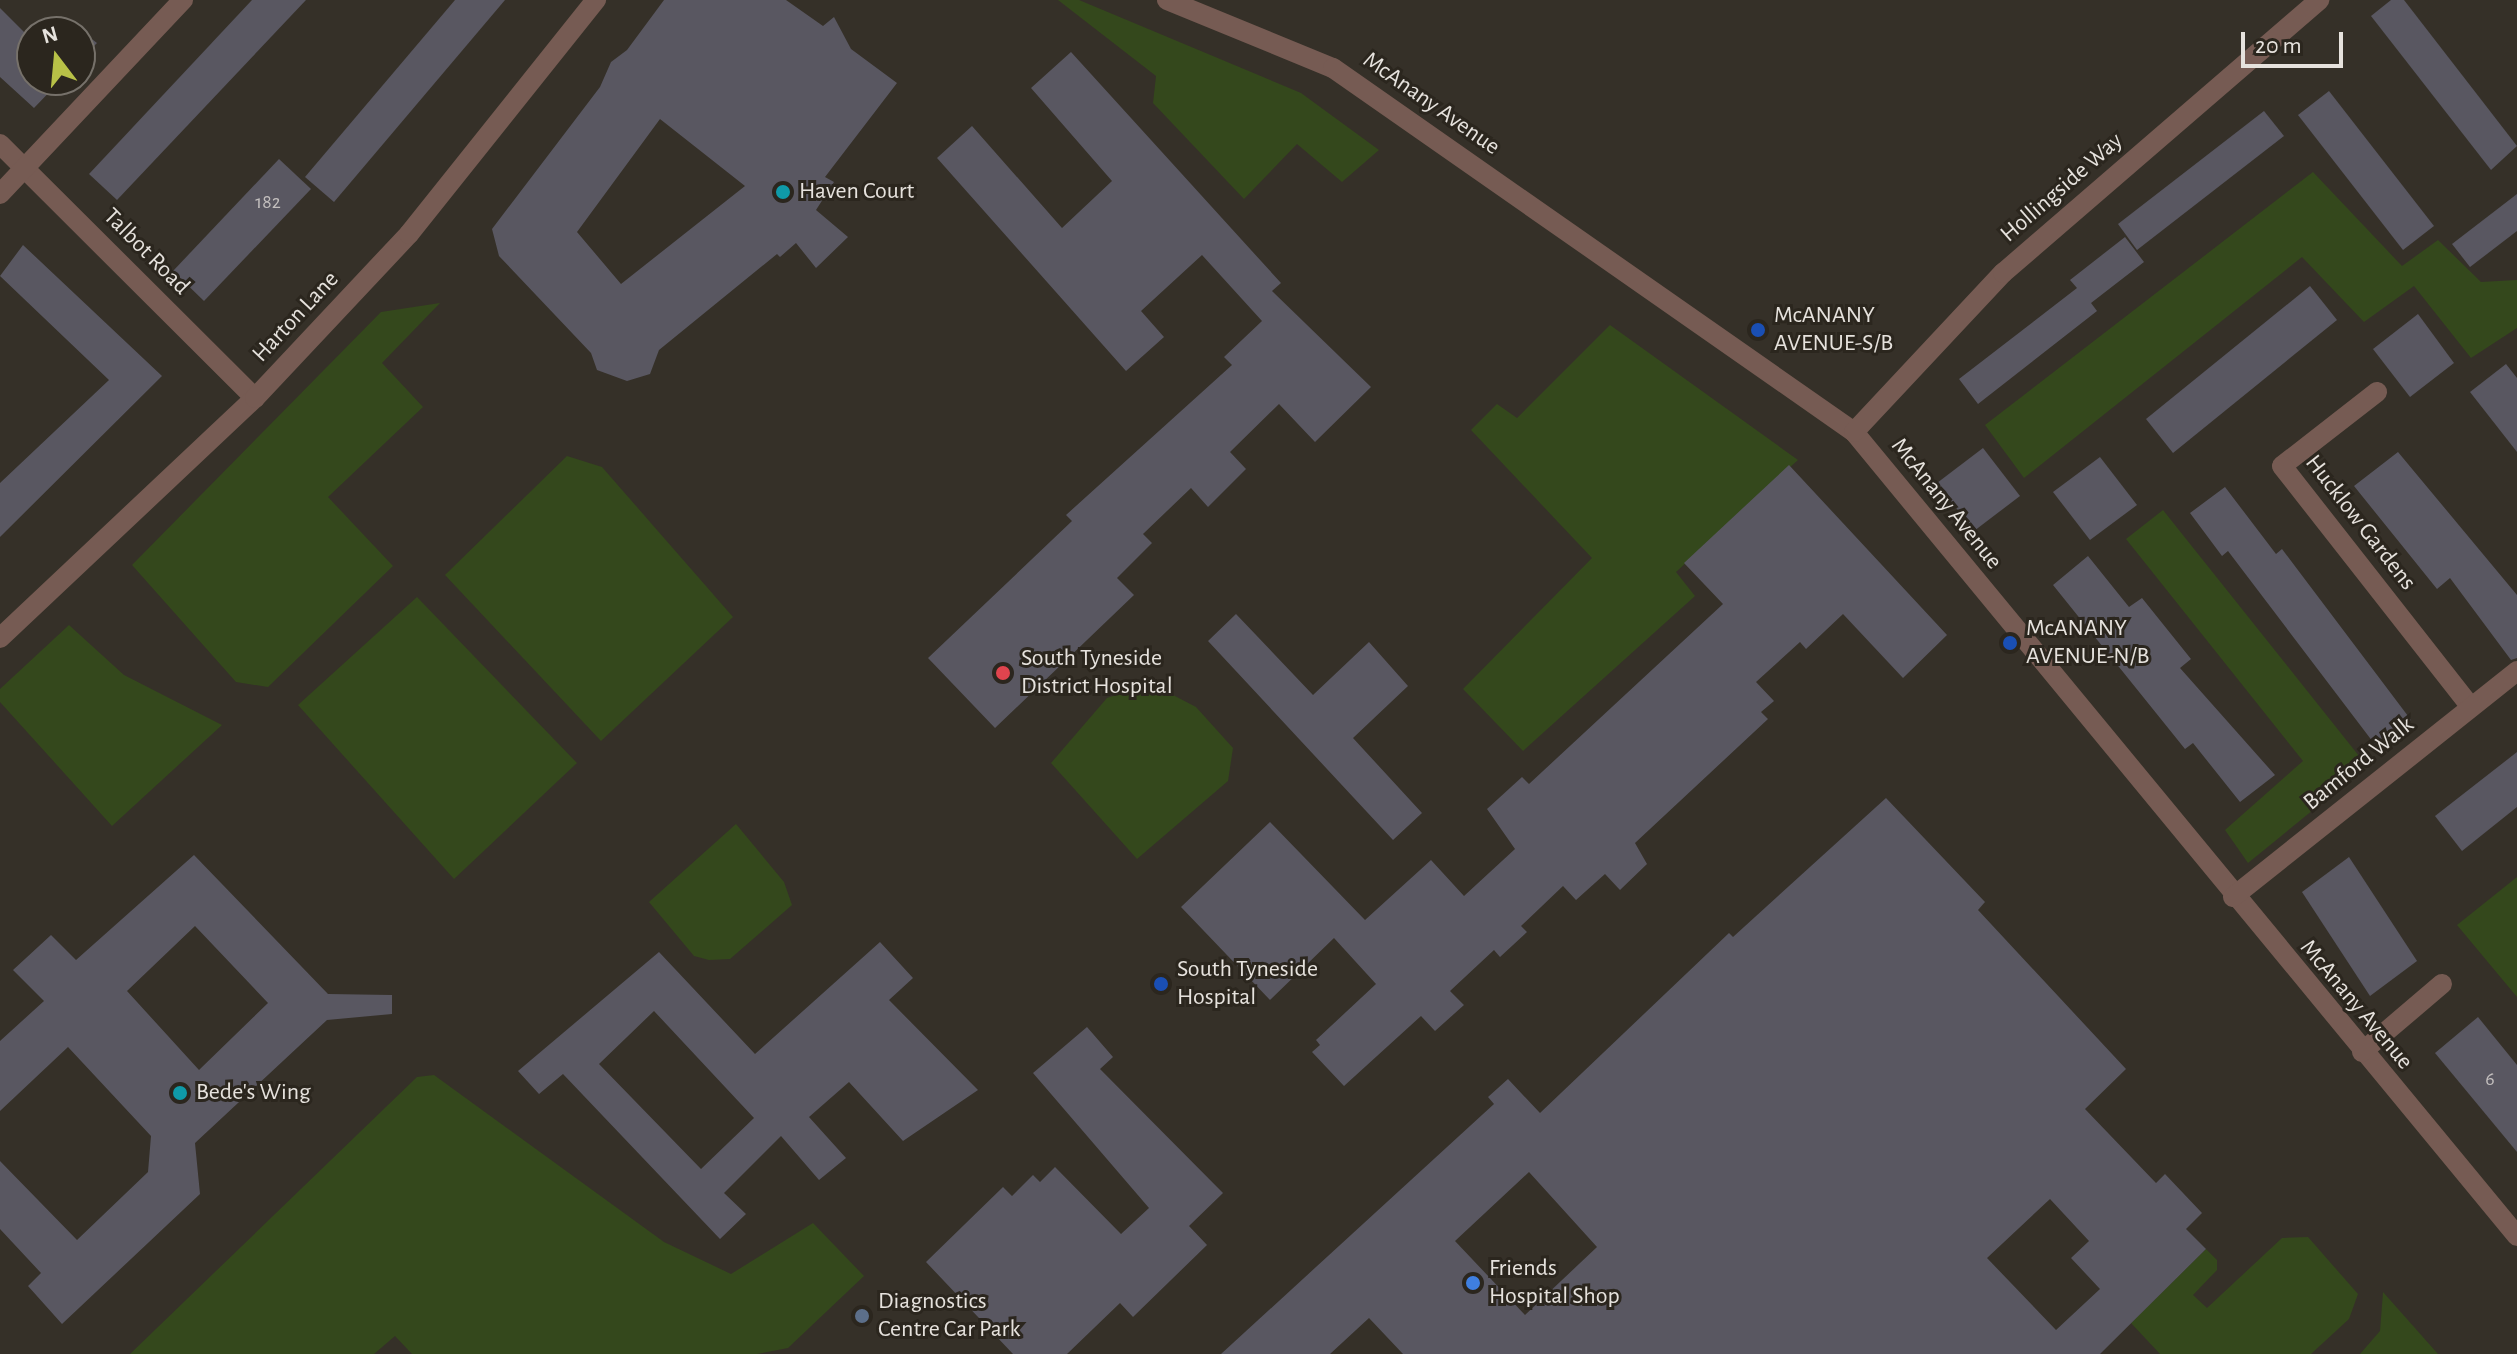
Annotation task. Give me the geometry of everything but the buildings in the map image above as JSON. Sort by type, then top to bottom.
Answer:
[{"type":"street","points":[[0,194],[183,0]]},
{"type":"street","name":"Harton Lane","points":[[0,638],[255,398],[419,223],[596,0]]},
{"type":"street","name":"McAnany Avenue","points":[[1167,0],[1333,68],[1854,432],[2233,897],[2517,1236]]},
{"type":"street","name":"Hollingside Way","points":[[1854,432],[2003,273],[2319,0]]},
{"type":"street","name":"Talbot Road","points":[[0,144],[255,398]]},
{"type":"street","name":"Hucklow Gardens","points":[[2377,392],[2282,466],[2471,707]]},
{"type":"street","name":"Bamford Walk","points":[[2233,897],[2517,671]]},
{"type":"street","points":[[2362,1052],[2442,984]]},
{"type":"green space","points":[[1058,0],[1079,0],[1301,93],[1379,150],[1342,182],[1297,144],[1244,199],[1153,103],[1156,76]]},
{"type":"green space","points":[[2313,172],[2402,266],[2438,240],[2481,282],[2517,280],[2517,328],[2471,358],[2414,286],[2364,322],[2302,257],[2024,478],[1985,425]]},
{"type":"green space","points":[[440,303],[382,363],[423,407],[328,497],[393,566],[268,687],[236,682],[132,565],[381,312]]},
{"type":"green space","points":[[1610,325],[1798,460],[1676,572],[1695,596],[1523,751],[1463,689],[1592,558],[1471,430],[1497,404],[1517,418]]},
{"type":"green space","points":[[567,456],[602,467],[733,617],[601,741],[445,575]]},
{"type":"green space","points":[[2163,510],[2367,766],[2248,863],[2225,830],[2303,761],[2126,539]]},
{"type":"green space","points":[[417,597],[577,763],[454,879],[298,705]]},
{"type":"green space","points":[[69,625],[124,675],[222,725],[112,826],[0,702],[0,689]]},
{"type":"green space","points":[[1150,683],[1196,707],[1233,748],[1228,781],[1137,859],[1051,763],[1107,698]]},
{"type":"green space","points":[[736,824],[784,882],[792,905],[730,959],[709,960],[694,956],[649,902]]},
{"type":"green space","points":[[2517,877],[2517,997],[2457,925]]},
{"type":"green space","points":[[434,1075],[664,1242],[731,1274],[813,1223],[864,1276],[788,1348],[757,1354],[412,1354],[395,1336],[374,1354],[130,1354],[417,1077]]},
{"type":"green space","points":[[2308,1237],[2358,1294],[2349,1319],[2311,1354],[2160,1354],[2131,1323],[2206,1249],[2217,1260],[2217,1270],[2193,1295],[2207,1308],[2282,1238]]},
{"type":"green space","points":[[2383,1292],[2438,1354],[2360,1354],[2380,1331]]},
{"type":"place","name":"Haven Court","points":[[783,192]]},
{"type":"place","name":"McANANY AVENUE-S/B","points":[[1758,330]]},
{"type":"place","name":"McANANY AVENUE-N/B","points":[[2010,643]]},
{"type":"place","name":"South Tyneside District Hospital","points":[[1003,673]]},
{"type":"place","name":"South Tyneside Hospital","points":[[1161,984]]},
{"type":"place","name":"Bede's Wing","points":[[180,1093]]},
{"type":"place","name":"Friends Hospital Shop","points":[[1473,1283]]},
{"type":"place","name":"Diagnostics Centre Car Park","points":[[862,1316]]}]
